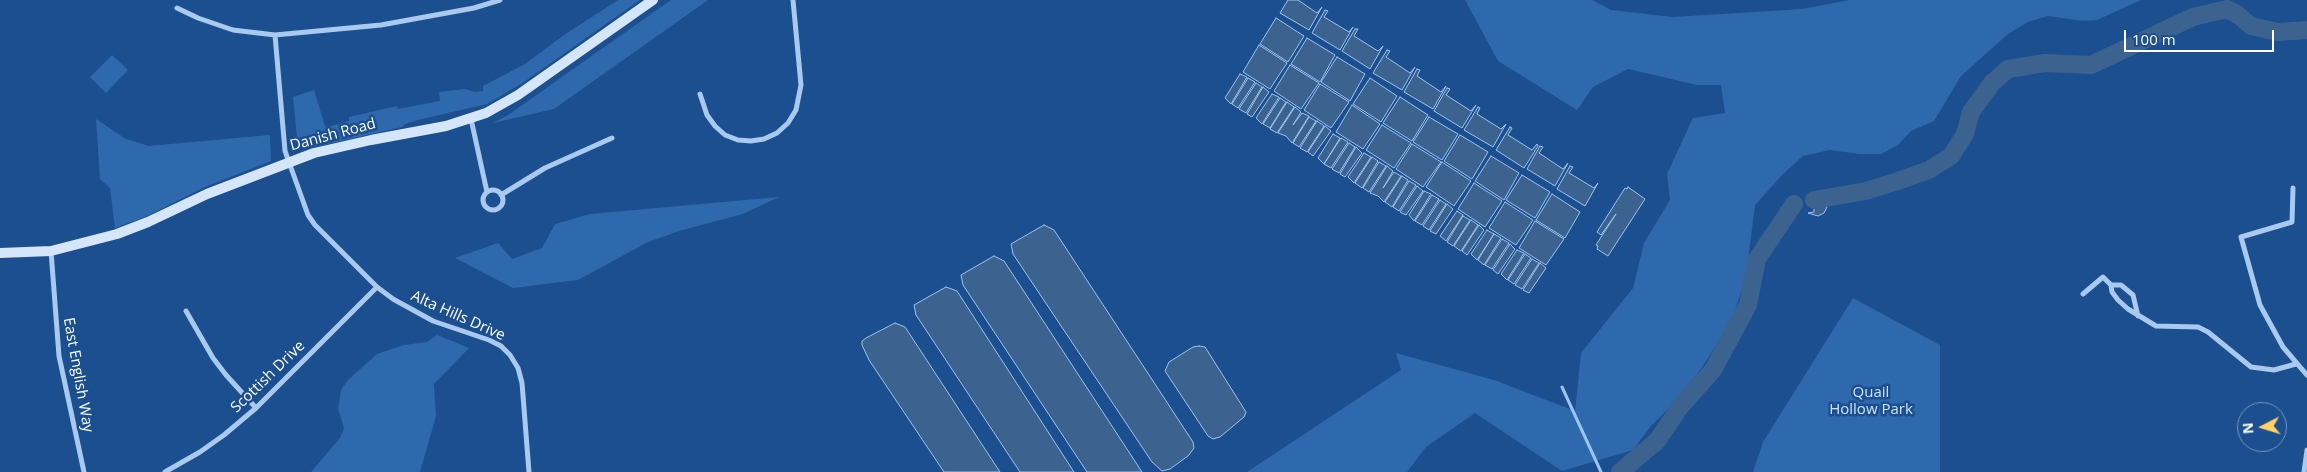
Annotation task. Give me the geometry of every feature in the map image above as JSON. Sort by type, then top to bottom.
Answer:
[{"type":"street","points":[[177,8],[198,18],[233,30],[275,35],[381,25],[474,8],[500,0]]},
{"type":"street","name":"Danish Road","points":[[0,253],[51,251],[118,234],[207,194],[289,162],[335,148],[471,119],[518,95],[652,0]]},
{"type":"street","points":[[700,94],[707,115],[715,126],[725,135],[738,140],[764,139],[777,133],[788,123],[796,110],[801,85],[793,0]]},
{"type":"street","name":"Alta Hills Drive","points":[[275,35],[285,151],[302,202],[314,225],[377,287],[416,313],[489,340],[501,346],[510,355],[518,368],[522,383],[529,472]]},
{"type":"street","points":[[471,119],[487,192],[483,200],[485,206],[491,209],[500,206],[502,201],[501,194],[496,190],[487,192]]},
{"type":"street","points":[[501,194],[545,168],[612,138]]},
{"type":"street","points":[[2293,188],[2292,222],[2241,237],[2260,305],[2283,347],[2307,375]]},
{"type":"street","name":"East English Way","points":[[51,251],[59,356],[84,472]]},
{"type":"street","points":[[2084,294],[2103,277],[2110,284],[2112,292],[2118,300],[2138,316],[2156,326],[2198,328],[2208,332],[2251,367],[2274,370],[2296,364]]},
{"type":"street","points":[[2110,284],[2121,285],[2133,295],[2138,316]]},
{"type":"street","name":"Scottish Drive","points":[[165,472],[224,436],[256,408],[377,287]]},
{"type":"street","points":[[186,311],[213,358],[256,408]]},
{"type":"street","points":[[2304,472],[2307,450]]},
{"type":"green space","points":[[618,0],[640,0],[521,84],[487,104],[418,120],[405,124],[402,127],[306,149],[298,147],[293,97],[314,90],[325,126],[328,127],[349,121],[349,117],[397,106],[398,109],[440,101],[439,92],[465,89],[475,92],[483,91],[483,86],[525,64],[564,35]]},
{"type":"green space","points":[[671,0],[708,0],[554,109],[493,123],[508,115]]},
{"type":"green space","points":[[1465,0],[1592,0],[1611,10],[1673,17],[1802,9],[1850,0],[2141,0],[2097,20],[2083,21],[2048,16],[2028,22],[2008,34],[1961,76],[1934,121],[1911,131],[1898,145],[1881,154],[1860,154],[1830,150],[1803,156],[1782,175],[1755,205],[1746,277],[1732,320],[1701,369],[1674,403],[1651,426],[1633,450],[1562,471],[1475,413],[1426,447],[1407,472],[1247,472],[1401,370],[1396,353],[1494,380],[1575,411],[1581,353],[1633,288],[1644,243],[1670,200],[1667,174],[1693,118],[1725,113],[1721,85],[1697,85],[1628,69],[1593,87],[1577,110],[1498,61]]},
{"type":"green space","points":[[112,55],[128,70],[106,93],[90,77]]},
{"type":"green space","points":[[96,119],[126,139],[149,146],[270,135],[271,161],[205,187],[145,217],[115,228],[110,188],[100,179]]},
{"type":"green space","points":[[779,197],[743,214],[679,231],[648,242],[578,280],[513,288],[455,258],[498,243],[512,259],[542,248],[555,224],[590,214]]},
{"type":"green space","name":"Quail Hollow Park","points":[[1853,298],[1940,345],[1940,472],[1753,472],[1763,442]]},
{"type":"green space","points":[[437,335],[469,348],[434,384],[436,416],[420,472],[311,472],[340,438],[344,428],[338,409],[341,390],[348,380],[377,354],[404,345],[427,342]]},
{"type":"shaded area","points":[[1288,0],[1298,0],[1317,13],[1322,7],[1309,30],[1280,13]]},
{"type":"shaded area","points":[[1325,10],[1328,11],[1324,17],[1349,32],[1353,27],[1340,50],[1312,33]]},
{"type":"shaded area","points":[[1276,18],[1304,36],[1288,62],[1260,44]]},
{"type":"shaded area","points":[[1355,29],[1358,29],[1354,36],[1378,51],[1383,46],[1370,69],[1342,51]]},
{"type":"shaded area","points":[[1307,38],[1335,55],[1320,82],[1291,64]]},
{"type":"shaded area","points":[[1259,45],[1287,63],[1270,89],[1243,72]]},
{"type":"shaded area","points":[[1387,50],[1390,51],[1386,57],[1410,73],[1415,67],[1402,90],[1373,73]]},
{"type":"shaded area","points":[[1337,57],[1365,74],[1350,101],[1321,82]]},
{"type":"shaded area","points":[[1290,65],[1319,83],[1301,109],[1274,91]]},
{"type":"shaded area","points":[[1417,69],[1420,70],[1417,76],[1441,92],[1446,86],[1433,109],[1404,92]]},
{"type":"shaded area","points":[[1240,74],[1247,77],[1231,104],[1225,98]]},
{"type":"shaded area","points":[[1248,78],[1255,82],[1238,108],[1232,104]]},
{"type":"shaded area","points":[[1370,78],[1397,96],[1381,122],[1353,104]]},
{"type":"shaded area","points":[[1256,83],[1262,87],[1246,113],[1239,109]]},
{"type":"shaded area","points":[[1320,84],[1349,102],[1331,128],[1304,110]]},
{"type":"shaded area","points":[[1263,87],[1269,92],[1252,117],[1247,114]]},
{"type":"shaded area","points":[[1447,88],[1450,89],[1446,95],[1471,111],[1476,105],[1462,128],[1434,111]]},
{"type":"shaded area","points":[[1272,94],[1279,97],[1262,124],[1256,118]]},
{"type":"shaded area","points":[[1400,97],[1428,115],[1412,141],[1383,123]]},
{"type":"shaded area","points":[[1280,98],[1286,102],[1270,128],[1263,124]]},
{"type":"shaded area","points":[[1287,102],[1294,107],[1277,133],[1270,129]]},
{"type":"shaded area","points":[[1352,105],[1380,124],[1363,149],[1336,132]]},
{"type":"shaded area","points":[[1295,107],[1301,112],[1293,125],[1302,113],[1309,116],[1292,143],[1286,136],[1278,133]]},
{"type":"shaded area","points":[[1478,107],[1480,108],[1477,114],[1501,129],[1506,124],[1493,147],[1464,130]]},
{"type":"shaded area","points":[[1309,117],[1316,121],[1299,147],[1293,143]]},
{"type":"shaded area","points":[[1429,117],[1458,134],[1442,160],[1413,142]]},
{"type":"shaded area","points":[[1317,121],[1324,126],[1307,152],[1300,148]]},
{"type":"shaded area","points":[[1382,125],[1411,143],[1394,168],[1366,150]]},
{"type":"shaded area","points":[[1325,126],[1331,131],[1313,156],[1308,152]]},
{"type":"shaded area","points":[[1510,127],[1512,128],[1508,135],[1532,150],[1537,144],[1538,146],[1524,168],[1496,150]]},
{"type":"shaded area","points":[[1333,134],[1340,138],[1324,164],[1318,158]]},
{"type":"shaded area","points":[[1460,135],[1488,152],[1472,179],[1444,161]]},
{"type":"shaded area","points":[[1341,138],[1348,142],[1331,168],[1324,164]]},
{"type":"shaded area","points":[[1349,143],[1355,147],[1339,173],[1332,169]]},
{"type":"shaded area","points":[[1412,144],[1441,162],[1423,187],[1396,169]]},
{"type":"shaded area","points":[[1540,146],[1543,147],[1539,153],[1563,169],[1568,163],[1555,186],[1527,169]]},
{"type":"shaded area","points":[[1356,147],[1362,153],[1345,177],[1340,174]]},
{"type":"shaded area","points":[[1364,153],[1371,157],[1354,183],[1348,177]]},
{"type":"shaded area","points":[[1491,156],[1519,173],[1504,200],[1475,181]]},
{"type":"shaded area","points":[[1372,157],[1378,161],[1362,188],[1355,183]]},
{"type":"shaded area","points":[[1379,162],[1386,166],[1369,192],[1363,188]]},
{"type":"shaded area","points":[[1442,162],[1471,181],[1454,206],[1426,187]]},
{"type":"shaded area","points":[[1387,166],[1393,171],[1383,188],[1394,172],[1401,176],[1384,202],[1378,196],[1370,193]]},
{"type":"shaded area","points":[[1570,166],[1573,167],[1569,173],[1594,188],[1598,183],[1585,206],[1557,189]]},
{"type":"shaded area","points":[[1522,175],[1550,192],[1535,218],[1506,200]]},
{"type":"shaded area","points":[[1402,176],[1408,180],[1392,207],[1385,202]]},
{"type":"shaded area","points":[[1409,181],[1416,185],[1399,211],[1393,207]]},
{"type":"shaded area","points":[[1474,183],[1502,201],[1485,227],[1458,209]]},
{"type":"shaded area","points":[[1417,186],[1423,191],[1406,215],[1400,212]]},
{"type":"shaded area","points":[[1628,187],[1645,199],[1608,256],[1597,249],[1598,246],[1596,245],[1616,214],[1601,235],[1597,232],[1625,188],[1627,189]]},
{"type":"shaded area","points":[[1424,191],[1431,194],[1414,221],[1409,215]]},
{"type":"shaded area","points":[[1552,194],[1580,212],[1565,238],[1536,220]]},
{"type":"shaded area","points":[[1823,194],[1827,207],[1824,213],[1818,216],[1808,213],[1814,212],[1814,195]]},
{"type":"shaded area","points":[[1432,195],[1439,199],[1422,225],[1415,221]]},
{"type":"shaded area","points":[[1440,200],[1446,204],[1429,230],[1423,226]]},
{"type":"shaded area","points":[[1505,202],[1533,220],[1516,245],[1489,228]]},
{"type":"shaded area","points":[[1447,204],[1453,209],[1436,234],[1430,231]]},
{"type":"shaded area","points":[[1457,211],[1463,215],[1446,241],[1440,236]]},
{"type":"shaded area","points":[[1463,216],[1470,220],[1453,246],[1447,242]]},
{"type":"shaded area","points":[[1471,220],[1478,225],[1461,251],[1454,246]]},
{"type":"shaded area","points":[[1535,221],[1564,239],[1546,265],[1519,248]]},
{"type":"shaded area","points":[[1044,225],[1054,230],[1193,442],[1194,448],[1188,456],[1170,469],[1162,471],[1152,462],[1013,254],[1011,244]]},
{"type":"shaded area","points":[[1479,225],[1484,230],[1467,255],[1462,251]]},
{"type":"shaded area","points":[[1487,230],[1494,234],[1477,260],[1471,254]]},
{"type":"shaded area","points":[[1494,234],[1501,238],[1484,265],[1478,260]]},
{"type":"shaded area","points":[[1502,239],[1509,243],[1492,269],[1485,265]]},
{"type":"shaded area","points":[[1510,244],[1515,249],[1498,274],[1493,270]]},
{"type":"shaded area","points":[[1517,250],[1524,253],[1507,280],[1501,274]]},
{"type":"shaded area","points":[[1525,254],[1531,258],[1514,284],[1508,280]]},
{"type":"shaded area","points":[[994,256],[1004,261],[1142,472],[1087,472],[963,285],[961,275]]},
{"type":"shaded area","points":[[1532,259],[1539,263],[1522,289],[1515,285]]},
{"type":"shaded area","points":[[1540,263],[1546,268],[1529,293],[1523,290]]},
{"type":"shaded area","points":[[946,287],[957,291],[1074,472],[1020,472],[916,315],[914,305]]},
{"type":"shaded area","points":[[895,323],[905,327],[1000,472],[944,472],[869,360],[862,345],[862,341],[866,338]]},
{"type":"shaded area","points":[[1193,347],[1205,347],[1246,412],[1244,417],[1220,437],[1213,439],[1208,436],[1165,371],[1169,362]]},
{"type":"waterway","points":[[1814,200],[1866,191],[1895,182],[1929,170],[1951,156],[1965,134],[1971,112],[1992,83],[2008,69],[2045,63],[2091,65],[2193,17],[2227,9],[2251,26],[2278,32],[2307,30]]},
{"type":"waterway","points":[[1620,472],[1657,441],[1680,407],[1713,370],[1748,305],[1757,259],[1794,204]]},
{"type":"waterway","points":[[1562,387],[1601,472]]}]
